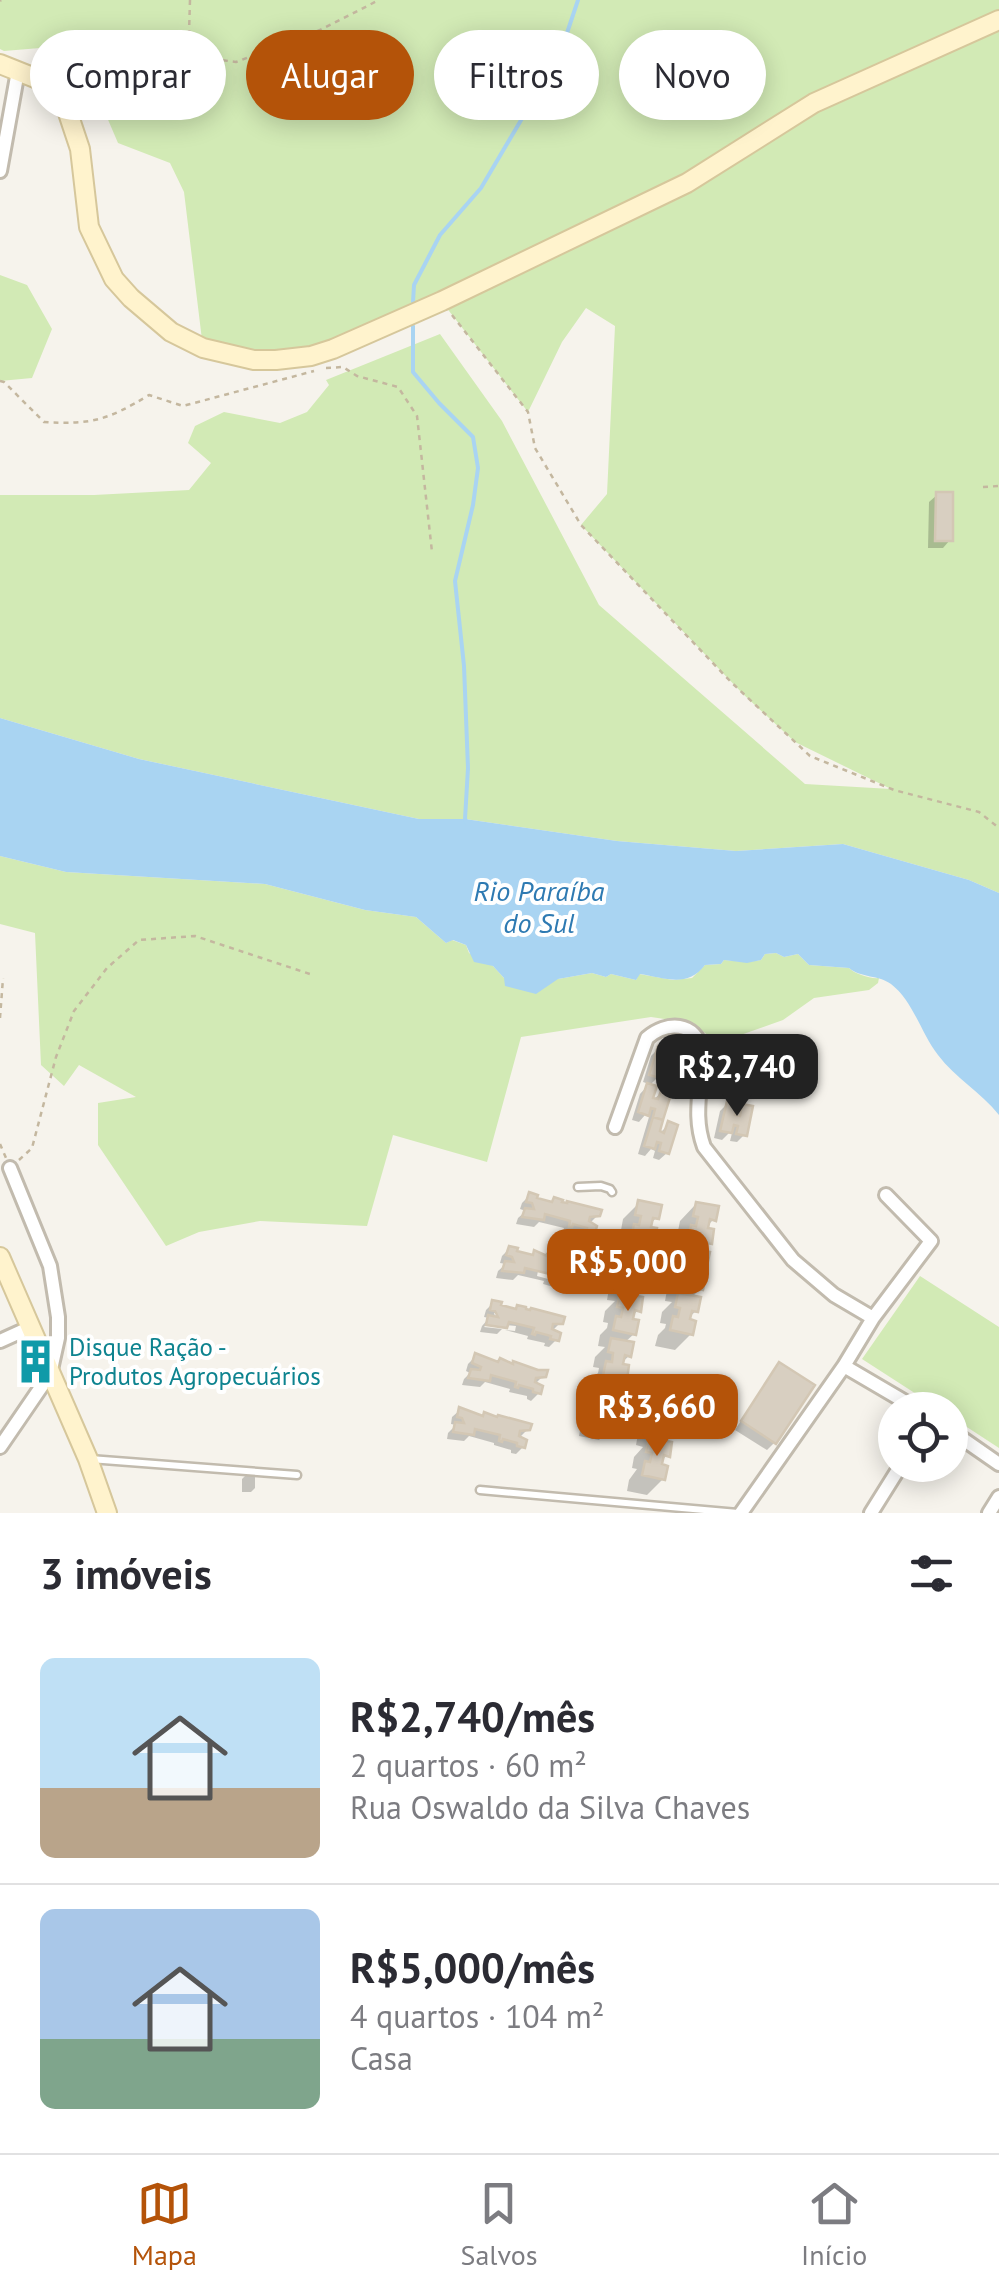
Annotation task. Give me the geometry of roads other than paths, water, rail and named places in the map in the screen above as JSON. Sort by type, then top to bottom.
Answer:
[{"type":"main road","points":[[9,68],[45,82],[64,100],[80,149],[89,226],[114,278],[131,298],[172,332],[203,348],[254,360],[293,360],[333,349],[442,301],[687,183],[814,102],[999,20]]},
{"type":"main road","points":[[0,1257],[88,1459],[106,1513]]},
{"type":"street","points":[[0,171],[9,68]]},
{"type":"street","points":[[616,1128],[647,1038],[667,1026],[688,1029],[702,1048],[698,1132],[704,1147],[793,1260],[834,1295],[873,1318]]},
{"type":"street","points":[[0,1447],[50,1374],[58,1338],[50,1266],[10,1168]]},
{"type":"street","points":[[740,1513],[931,1240],[886,1195]]},
{"type":"street","points":[[0,1341],[31,1328]]},
{"type":"street","points":[[844,1366],[888,1392]]},
{"type":"street","points":[[968,1442],[999,1464]]},
{"type":"street","points":[[870,1513],[890,1482]]},
{"type":"street","points":[[989,1513],[999,1497]]},
{"type":"lane","points":[[578,1187],[601,1186],[612,1192]]},
{"type":"lane","points":[[88,1459],[296,1475]]},
{"type":"lane","points":[[480,1490],[740,1513]]},
{"type":"water","name":"Rio Paraíba do Sul","points":[[0,718],[139,759],[419,819],[465,819],[617,841],[736,851],[843,844],[969,880],[999,893],[999,1115],[945,1063],[905,999],[891,984],[849,968],[809,965],[798,954],[765,954],[761,960],[747,963],[724,960],[721,964],[705,965],[684,979],[640,974],[636,980],[592,973],[558,979],[536,994],[505,986],[504,978],[493,966],[474,962],[466,945],[453,940],[446,943],[416,917],[365,910],[265,884],[66,872],[0,856]]},
{"type":"waterway","points":[[413,302],[414,285],[440,235],[481,188],[560,54],[578,0]]},
{"type":"waterway","points":[[413,326],[413,372],[473,437],[478,468],[455,581],[464,666],[467,823]]},
{"type":"place","name":"Disque Ração - Produtos Agropecuários","points":[[36,1361]]}]
